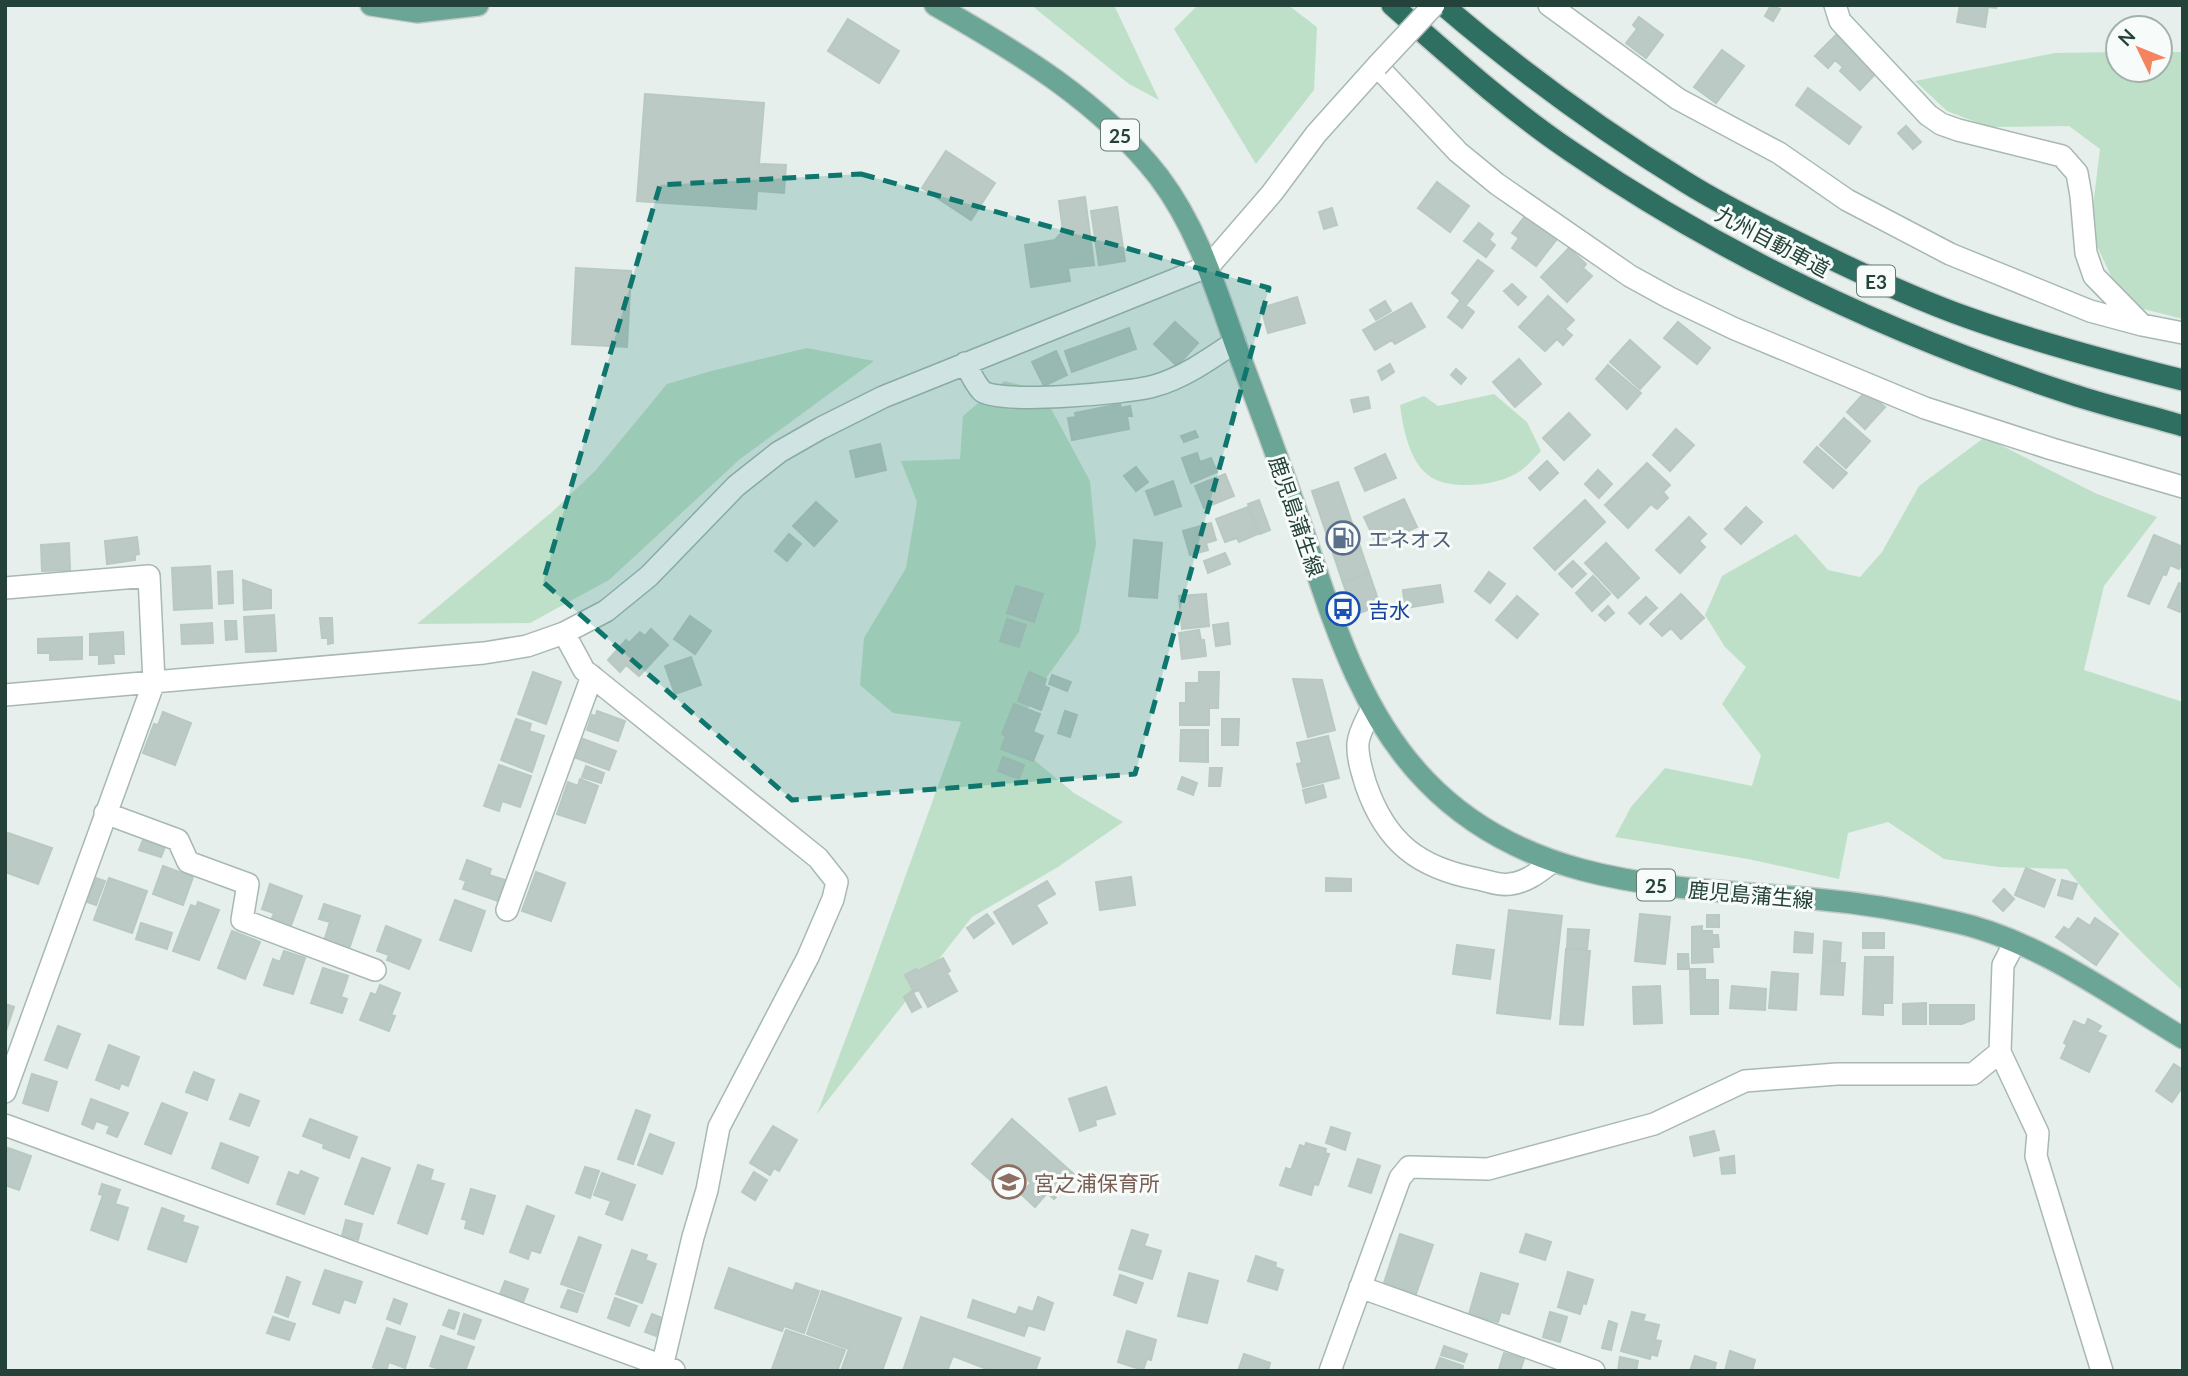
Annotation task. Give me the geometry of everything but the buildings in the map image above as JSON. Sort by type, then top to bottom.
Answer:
[{"type":"highway","name":"九州自動車道","points":[[1392,5],[1474,77],[1572,152],[1670,214],[1770,270],[1857,312],[1953,351],[2072,395],[2183,426]]},
{"type":"highway","name":"九州自動車道","points":[[1443,5],[1496,50],[1594,123],[1689,185],[1798,243],[1872,279],[1968,318],[2084,355],[2183,380]]},
{"type":"main road","points":[[371,5],[417,12],[478,5]]},
{"type":"main road","name":"鹿児島蒲生線","points":[[935,5],[994,39],[1092,109],[1124,138],[1160,179],[1183,215],[1209,266],[1351,667],[1394,743],[1427,782],[1465,816],[1506,843],[1552,862],[1607,877],[1667,887],[1819,899],[1881,907],[1960,923],[2015,942],[2070,970],[2183,1038]]},
{"type":"street","points":[[5,695],[484,653],[527,646],[564,633],[606,611],[649,576],[736,486],[779,452],[883,397],[1209,266],[1272,193],[1317,134],[1434,5]]},
{"type":"street","points":[[1549,5],[1678,99],[1779,153],[1847,200],[1950,254],[2090,310],[2183,333]]},
{"type":"street","points":[[1835,5],[1840,21],[1928,115],[1941,124],[2062,156],[2077,173],[2086,253],[2094,276],[2142,325]]},
{"type":"street","points":[[1377,66],[1458,152],[1497,184],[1630,276],[1670,298],[1735,329],[1925,408],[2183,487]]},
{"type":"street","points":[[965,363],[983,392],[1000,398],[1108,394],[1155,386],[1201,365],[1235,342]]},
{"type":"street","points":[[5,588],[149,576],[154,682],[5,1092]]},
{"type":"street","points":[[5,1125],[667,1369],[693,1237],[707,1190],[719,1126],[808,957],[833,899],[837,882],[818,858],[583,670],[564,633]]},
{"type":"street","points":[[507,909],[592,676]]},
{"type":"street","points":[[1372,708],[1358,741],[1360,765],[1371,798],[1386,827],[1404,848],[1448,874],[1508,885],[1531,878],[1552,862]]},
{"type":"street","points":[[105,813],[178,840],[188,862],[248,884],[242,920],[375,970]]},
{"type":"street","points":[[2015,942],[2003,965],[2000,1052],[2038,1133],[2036,1156],[2102,1371]]},
{"type":"street","points":[[1330,1371],[1399,1178],[1409,1167],[1488,1169],[1654,1124],[1745,1081],[1837,1074],[1973,1074],[2000,1052]]},
{"type":"street","points":[[1360,1287],[1594,1371]]},
{"type":"highlighted area","points":[[861,174],[1269,288],[1135,774],[792,800],[543,582],[660,185]]},
{"type":"green space","points":[[1031,5],[1114,5],[1159,100],[1129,84]]},
{"type":"green space","points":[[1198,5],[1288,5],[1317,27],[1314,90],[1256,164],[1174,29]]},
{"type":"green space","points":[[2104,52],[2104,84],[2174,84],[2174,52],[2183,52],[2183,319],[2124,304],[2090,231],[2100,149],[2069,126],[1989,127],[1947,111],[1915,81],[2055,53]]},
{"type":"green space","points":[[807,348],[874,361],[740,459],[609,580],[530,623],[417,624],[552,512],[596,470],[667,384]]},
{"type":"green space","points":[[1004,381],[1041,390],[1090,481],[1096,544],[1079,632],[1032,698],[1016,745],[1074,793],[1123,822],[1058,867],[972,917],[817,1114],[961,722],[893,713],[860,685],[864,638],[906,568],[917,502],[901,461],[960,459],[963,416]]},
{"type":"green space","points":[[1494,394],[1527,422],[1541,451],[1527,466],[1497,481],[1472,485],[1436,480],[1421,469],[1405,433],[1400,405],[1424,396],[1438,406]]},
{"type":"green space","points":[[1985,437],[2095,493],[2157,517],[2104,586],[2084,670],[2183,702],[2183,991],[2122,933],[2067,869],[1999,867],[1944,859],[1888,822],[1848,833],[1839,879],[1748,859],[1615,837],[1631,807],[1665,768],[1752,786],[1761,755],[1722,704],[1746,667],[1725,647],[1705,615],[1722,576],[1796,534],[1828,570],[1860,577],[1882,552],[1919,486]]},
{"type":"place","name":"エネオス","points":[[1343,538]]},
{"type":"place","name":"吉水","points":[[1343,609]]},
{"type":"place","name":"宮之浦保育所","points":[[1009,1182]]}]
